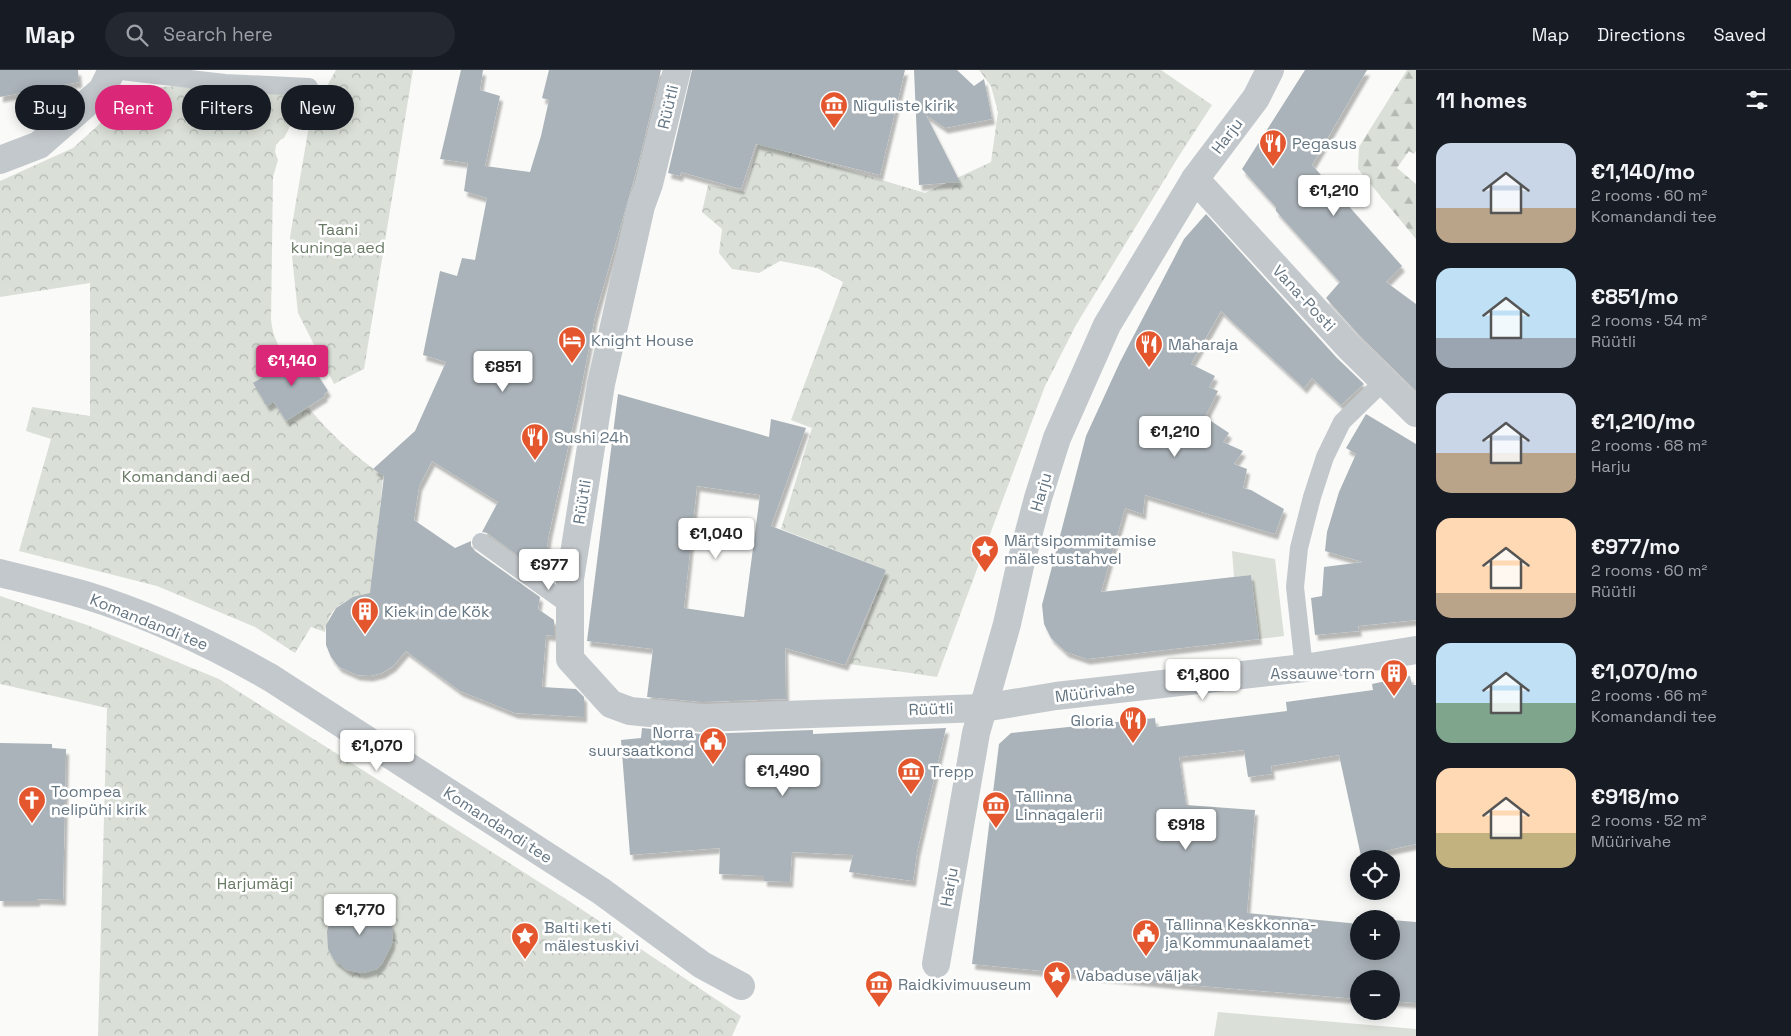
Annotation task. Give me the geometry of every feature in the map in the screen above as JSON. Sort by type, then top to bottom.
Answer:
[{"type":"street","points":[[0,160],[39,145],[102,90],[112,70]]},
{"type":"street","name":"Rüütli","points":[[677,70],[649,184],[641,206],[601,384],[570,579],[570,659],[611,704],[630,711],[702,718],[983,708]]},
{"type":"street","name":"Harju","points":[[936,964],[976,733],[1007,624],[1034,515],[1057,438],[1107,325],[1195,179],[1256,98],[1270,70]]},
{"type":"street","name":"Vana-Posti","points":[[1195,179],[1349,347],[1416,413]]},
{"type":"street","name":"Komandandi tee","points":[[0,573],[86,596],[147,617],[239,659],[601,891],[702,965],[741,986]]},
{"type":"street","name":"Müürivahe","points":[[983,708],[1056,696],[1304,668],[1416,650]]},
{"type":"lane","points":[[112,70],[225,83],[281,86]]},
{"type":"lane","points":[[1304,668],[1295,587],[1299,548],[1312,497],[1325,457],[1342,422],[1383,382]]},
{"type":"lane","points":[[481,542],[570,606]]},
{"type":"green space","name":"Taani kuninga aed","points":[[336,70],[413,70],[364,369],[334,384],[298,313],[290,237],[308,130],[354,130],[354,85],[327,85]]},
{"type":"green space","points":[[979,70],[1161,70],[1212,105],[1076,325],[1045,386],[937,677],[849,664],[886,570],[781,529],[812,428],[791,420],[843,282],[817,268],[780,261],[759,273],[732,269],[719,253],[722,229],[702,212],[708,185],[745,192],[758,143],[925,193],[991,162],[998,112],[991,86]]},
{"type":"green space","points":[[1407,70],[1416,70],[1416,151],[1414,154],[1409,151],[1397,168],[1416,184],[1416,239],[1358,169],[1359,147]]},
{"type":"green space","name":"Komandandi aed","points":[[225,83],[240,85],[193,85]]},
{"type":"green space","name":"Komandandi aed","points":[[172,86],[182,86],[182,130],[271,130],[271,89],[281,91],[281,130],[288,130],[284,138],[276,145],[275,152],[278,160],[273,177],[271,320],[273,332],[285,363],[259,379],[286,421],[308,407],[343,444],[383,475],[373,596],[355,598],[341,604],[331,614],[325,632],[311,627],[295,653],[255,627],[157,586],[19,551],[51,439],[26,431],[32,407],[90,416],[90,283],[0,297],[0,181],[73,148],[95,128],[95,130],[172,130]]},
{"type":"green space","points":[[1232,551],[1275,559],[1284,636],[1259,639],[1251,575],[1234,577]]},
{"type":"green space","name":"Harjumägi","points":[[0,596],[87,625],[219,679],[569,901],[741,1016],[732,1036],[98,1036],[107,708],[0,684]]},
{"type":"green space","points":[[1218,1012],[1416,1029],[1416,1036],[1214,1036]]},
{"type":"building","points":[[0,70],[78,70],[79,82],[63,85],[15,85],[15,94],[0,97]]},
{"type":"building","points":[[461,70],[483,70],[480,90],[500,96],[485,166],[530,172],[549,100],[542,98],[549,70],[661,70],[638,165],[595,316],[549,534],[543,574],[487,533],[482,532],[498,502],[432,461],[419,486],[414,520],[455,548],[471,541],[471,546],[475,551],[540,597],[538,609],[554,620],[554,636],[546,635],[542,687],[576,689],[584,697],[584,717],[515,713],[460,691],[406,651],[393,666],[382,673],[370,676],[357,675],[339,667],[331,657],[326,645],[326,625],[336,608],[353,597],[370,593],[384,476],[373,469],[415,431],[446,362],[423,355],[440,271],[457,276],[462,258],[475,260],[487,198],[464,191],[468,163],[440,159]]},
{"type":"building","name":"Niguliste kirik","points":[[692,70],[905,70],[880,175],[756,144],[741,189],[681,172],[680,176],[668,173]]},
{"type":"building","points":[[914,70],[957,70],[974,86],[984,79],[992,119],[945,128],[926,115],[960,182],[919,185]]},
{"type":"building","points":[[1305,70],[1367,70],[1312,165],[1402,266],[1386,282],[1416,304],[1416,391],[1360,336],[1326,298],[1340,282],[1276,211],[1276,207],[1242,169]]},
{"type":"building","points":[[1206,214],[1337,358],[1364,384],[1341,405],[1312,378],[1304,388],[1221,311],[1191,364],[1215,376],[1209,387],[1218,391],[1205,417],[1229,433],[1223,442],[1243,451],[1234,464],[1247,469],[1243,488],[1251,490],[1284,509],[1275,534],[1145,495],[1143,514],[1125,508],[1101,592],[1251,575],[1259,639],[1087,659],[1066,652],[1051,638],[1044,624],[1042,605],[1086,436],[1120,362],[1184,239]]},
{"type":"building","points":[[303,352],[328,391],[324,394],[325,396],[286,421],[274,402],[267,406],[253,383]]},
{"type":"building","points":[[618,394],[769,437],[771,419],[806,428],[771,526],[886,570],[845,665],[785,648],[786,699],[702,702],[647,697],[653,649],[587,641]],"holes":[[[697,486],[760,495],[744,617],[684,608]]]},
{"type":"building","points":[[1366,414],[1416,444],[1416,620],[1358,626],[1359,631],[1315,635],[1311,598],[1322,596],[1324,567],[1363,562],[1325,551],[1327,532],[1339,492],[1356,454],[1346,448]]},
{"type":"building","points":[[1410,676],[1412,685],[1416,685],[1416,844],[1388,850],[1360,850],[1339,755],[1271,766],[1272,774],[1248,777],[1244,750],[1179,757],[1186,805],[1255,810],[1247,913],[1350,923],[1350,960],[1400,960],[1400,921],[1416,922],[1416,1003],[1400,1002],[1400,970],[1350,970],[1350,998],[1165,983],[972,964],[999,744],[1011,733],[1155,718],[1156,727],[1287,711],[1286,702],[1373,690],[1372,684]]},
{"type":"building","points":[[642,728],[702,734],[813,730],[813,734],[946,728],[917,852],[913,881],[849,872],[853,855],[792,852],[790,882],[764,881],[764,876],[719,874],[720,848],[630,855],[621,740],[641,738]]},
{"type":"building","name":"Toompea nelipühi kirik","points":[[0,743],[52,744],[52,748],[66,749],[63,900],[0,901]]},
{"type":"building","points":[[353,899],[370,901],[383,909],[393,930],[392,944],[382,964],[377,969],[363,973],[347,970],[334,960],[328,949],[327,932],[331,915],[338,906]]},
{"type":"place","name":"Niguliste kirik","points":[[834,129]]},
{"type":"place","name":"Pegasus","points":[[1273,167]]},
{"type":"place","name":"Knight House","points":[[572,364]]},
{"type":"place","name":"Maharaja","points":[[1149,368]]},
{"type":"place","name":"Sushi 24h","points":[[535,461]]},
{"type":"place","name":"Märtsipommitamise mälestustahvel","points":[[985,573]]},
{"type":"place","name":"Kiek in de Kök","points":[[365,635]]},
{"type":"place","name":"Assauwe torn","points":[[1394,697]]},
{"type":"place","name":"Gloria","points":[[1133,744]]},
{"type":"place","name":"Norra suursaatkond","points":[[713,765]]},
{"type":"place","name":"Trepp","points":[[911,795]]},
{"type":"place","name":"Toompea nelipühi kirik","points":[[32,824]]},
{"type":"place","name":"Tallinna Linnagalerii","points":[[996,829]]},
{"type":"place","name":"Tallinna Keskkonna- ja Kommunaalamet","points":[[1146,957]]},
{"type":"place","name":"Balti keti mälestuskivi","points":[[525,960]]},
{"type":"place","name":"Vabaduse väljak","points":[[1057,999]]},
{"type":"place","name":"Raidkivimuuseum","points":[[879,1008]]}]
